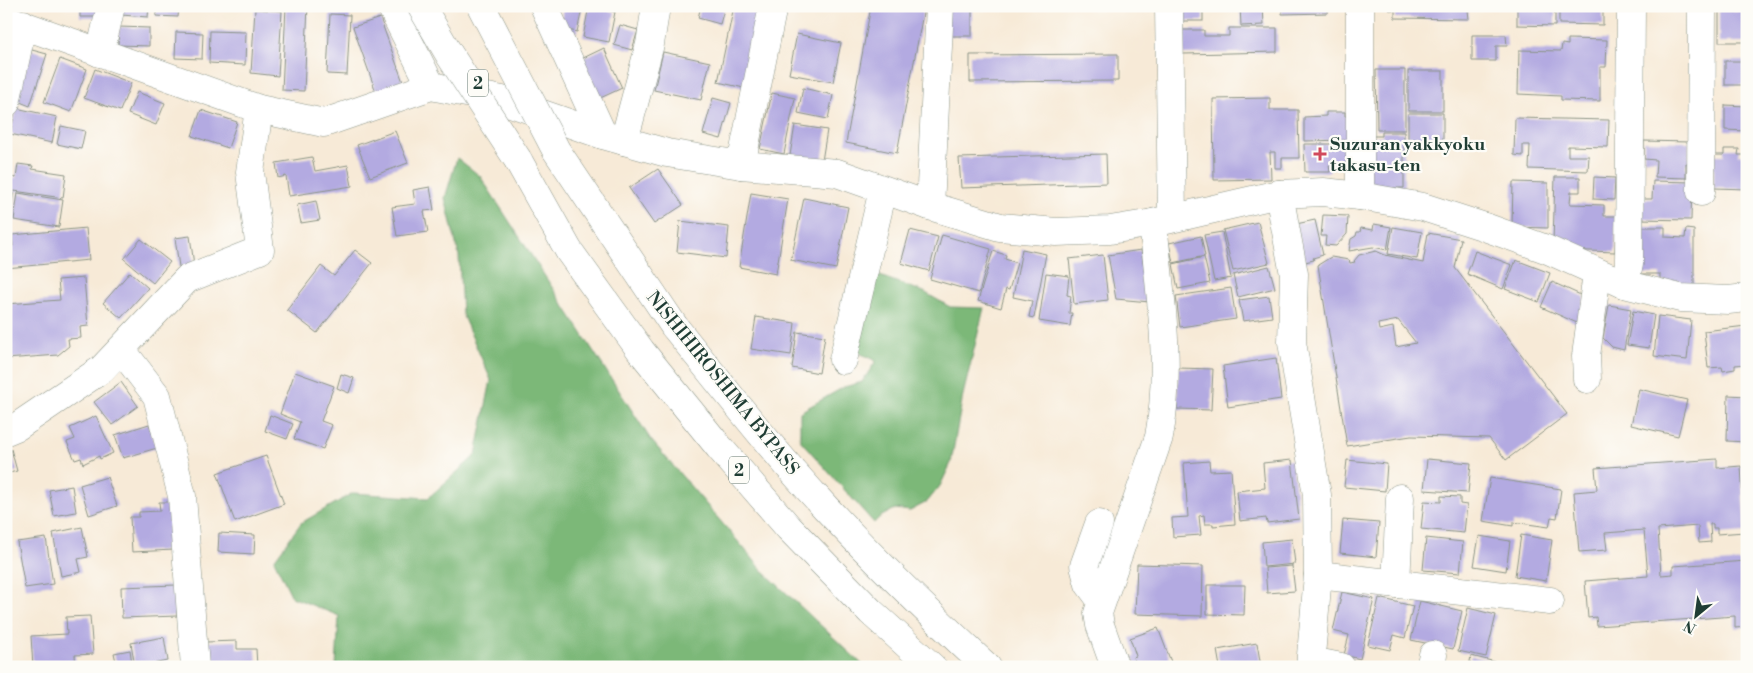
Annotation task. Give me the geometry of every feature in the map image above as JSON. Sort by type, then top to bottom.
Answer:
[{"type":"main road","points":[[100,53],[111,6]]},
{"type":"main road","points":[[391,6],[431,86]]},
{"type":"main road","points":[[421,6],[449,54],[518,160]]},
{"type":"main road","name":"2","points":[[440,6],[518,160],[569,251],[641,351],[719,448],[789,528],[871,612],[932,667]]},
{"type":"main road","name":"NISHIHIROSHIMA BYPASS","points":[[481,6],[556,150],[674,326],[752,423],[824,506],[906,592],[988,667]]},
{"type":"main road","points":[[544,6],[614,138]]},
{"type":"main road","points":[[614,138],[650,44],[656,6]]},
{"type":"main road","points":[[741,166],[774,6]]},
{"type":"main road","points":[[930,206],[940,6]]},
{"type":"main road","points":[[1115,667],[1100,625],[1098,613],[1159,437],[1164,410],[1163,220],[1169,6]]},
{"type":"main road","points":[[1360,6],[1360,196]]},
{"type":"main road","points":[[1624,284],[1629,264],[1631,6]]},
{"type":"main road","points":[[1701,192],[1702,6]]},
{"type":"main road","points":[[6,103],[15,22],[259,109],[324,123],[431,86],[502,100],[614,138],[667,153],[741,166],[837,173],[930,206],[1000,227],[1056,232],[1110,230],[1279,194],[1323,192],[1360,196],[1423,208],[1485,228],[1546,250],[1624,284],[1680,298],[1728,300],[1747,298]]},
{"type":"main road","points":[[6,430],[18,426],[102,369],[187,279],[260,250],[250,172],[259,109]]},
{"type":"main road","points":[[843,360],[883,190]]},
{"type":"main road","points":[[1279,194],[1294,274],[1292,342],[1317,496],[1318,575],[1310,664],[1341,667]]},
{"type":"main road","points":[[1587,379],[1586,356],[1597,273]]},
{"type":"main road","points":[[121,349],[157,396],[182,496],[195,667]]},
{"type":"main road","points":[[1396,584],[1400,498]]},
{"type":"main road","points":[[1099,524],[1084,566],[1089,584],[1101,600]]},
{"type":"main road","points":[[1318,575],[1550,601]]},
{"type":"green space","points":[[457,158],[480,176],[651,440],[765,573],[865,667],[336,667],[339,616],[292,597],[274,560],[301,523],[353,493],[428,498],[476,455],[491,380],[462,314],[459,256],[445,198]]},
{"type":"green space","points":[[877,275],[924,292],[950,307],[984,308],[963,395],[951,463],[940,486],[927,502],[910,511],[895,509],[880,517],[874,523],[800,440],[800,412],[844,387],[862,382],[876,361],[855,351]]},
{"type":"building","points":[[80,6],[99,6],[100,17],[80,17]]},
{"type":"building","points":[[122,6],[149,6],[148,17],[121,15]]},
{"type":"building","points":[[156,6],[179,6],[178,17],[156,16]]},
{"type":"building","points":[[286,6],[308,6],[304,91],[282,90]]},
{"type":"building","points":[[564,6],[582,9],[577,32],[559,28]]},
{"type":"building","points":[[589,6],[615,12],[609,42],[583,37]]},
{"type":"building","points":[[701,6],[725,6],[720,24],[698,18]]},
{"type":"building","points":[[734,6],[761,6],[744,88],[718,82]]},
{"type":"building","points":[[871,6],[916,6],[924,8],[897,153],[846,143]]},
{"type":"building","points":[[944,6],[972,6],[972,36],[944,36]]},
{"type":"building","points":[[1180,6],[1203,6],[1203,21],[1180,21]]},
{"type":"building","points":[[1240,6],[1263,6],[1264,25],[1241,26]]},
{"type":"building","points":[[1282,6],[1328,6],[1328,13],[1282,14]]},
{"type":"building","points":[[1389,6],[1474,6],[1474,10],[1468,10],[1469,19],[1395,18],[1395,10],[1389,10]]},
{"type":"building","points":[[1517,6],[1555,6],[1555,26],[1517,25]]},
{"type":"building","points":[[1559,6],[1603,6],[1603,25],[1559,24]]},
{"type":"building","points":[[255,9],[282,11],[278,76],[251,73]]},
{"type":"building","points":[[1719,11],[1747,11],[1747,42],[1719,42]]},
{"type":"building","points":[[330,14],[350,15],[347,75],[327,74]]},
{"type":"building","points":[[380,18],[403,82],[376,92],[353,27]]},
{"type":"building","points":[[620,25],[638,30],[632,50],[614,45]]},
{"type":"building","points":[[119,27],[149,28],[149,46],[118,45]]},
{"type":"building","points":[[1229,28],[1277,28],[1277,52],[1183,54],[1182,30],[1204,30],[1204,36],[1229,36]]},
{"type":"building","points":[[210,31],[246,32],[245,65],[209,63]]},
{"type":"building","points":[[176,32],[203,33],[202,59],[175,58]]},
{"type":"building","points":[[797,34],[841,43],[833,82],[789,74]]},
{"type":"building","points":[[1472,35],[1506,35],[1507,46],[1496,46],[1496,61],[1472,61]]},
{"type":"building","points":[[1568,39],[1607,40],[1606,67],[1600,67],[1600,101],[1561,100],[1561,96],[1518,94],[1519,50],[1561,51],[1562,44],[1568,45]]},
{"type":"building","points":[[604,48],[622,88],[596,100],[577,61]]},
{"type":"building","points":[[32,50],[47,54],[30,106],[15,100]]},
{"type":"building","points":[[663,52],[710,62],[701,100],[654,90]]},
{"type":"building","points":[[1118,54],[1118,81],[970,82],[970,55]]},
{"type":"building","points":[[60,59],[87,69],[71,112],[44,102]]},
{"type":"building","points":[[1725,61],[1747,61],[1747,85],[1725,85]]},
{"type":"building","points":[[95,69],[131,83],[120,111],[84,98]]},
{"type":"building","points":[[1376,70],[1405,70],[1405,130],[1377,130]]},
{"type":"building","points":[[1408,71],[1443,71],[1443,111],[1408,111]]},
{"type":"building","points":[[803,88],[833,95],[828,119],[798,113]]},
{"type":"building","points":[[137,92],[165,103],[156,125],[128,114]]},
{"type":"building","points":[[772,93],[795,98],[784,154],[760,149]]},
{"type":"building","points":[[713,98],[731,103],[721,139],[703,134]]},
{"type":"building","points":[[1270,98],[1270,110],[1298,110],[1299,158],[1282,158],[1282,168],[1275,168],[1275,152],[1270,152],[1271,179],[1214,180],[1213,99]]},
{"type":"building","points":[[1725,105],[1747,106],[1747,131],[1725,130]]},
{"type":"building","points":[[16,108],[57,117],[52,143],[10,134]]},
{"type":"building","points":[[201,110],[237,122],[228,148],[192,136]]},
{"type":"building","points":[[1326,112],[1345,112],[1345,116],[1350,116],[1350,140],[1304,141],[1304,117],[1326,116]]},
{"type":"building","points":[[1408,113],[1443,113],[1443,140],[1408,139]]},
{"type":"building","points":[[1515,118],[1609,120],[1608,147],[1568,146],[1568,156],[1589,156],[1588,171],[1529,169],[1530,145],[1523,145],[1523,156],[1514,155]]},
{"type":"building","points":[[795,125],[827,130],[822,161],[790,155]]},
{"type":"building","points":[[61,126],[85,131],[81,149],[57,144]]},
{"type":"building","points":[[395,131],[408,163],[370,177],[357,145]]},
{"type":"building","points":[[1382,132],[1404,132],[1404,188],[1371,188],[1365,136],[1382,136]]},
{"type":"building","points":[[1644,141],[1689,142],[1689,164],[1686,163],[1686,178],[1655,177],[1656,160],[1644,159]]},
{"type":"building","points":[[1304,144],[1350,144],[1350,165],[1329,165],[1330,172],[1305,172]]},
{"type":"building","points":[[1724,149],[1739,149],[1738,155],[1747,155],[1747,189],[1714,188],[1714,155],[1724,155]]},
{"type":"building","points":[[1106,154],[1107,183],[961,188],[959,158]]},
{"type":"building","points":[[312,157],[315,171],[348,165],[352,186],[289,196],[286,176],[278,178],[276,163]]},
{"type":"building","points":[[18,164],[33,166],[32,169],[66,174],[63,198],[14,191],[10,218],[6,217],[6,176],[16,178]]},
{"type":"building","points":[[658,169],[683,205],[654,224],[629,188]]},
{"type":"building","points":[[1555,177],[1580,177],[1580,192],[1571,192],[1570,204],[1604,205],[1604,216],[1616,216],[1615,252],[1566,250],[1553,243]]},
{"type":"building","points":[[1594,177],[1615,178],[1614,200],[1593,199]]},
{"type":"building","points":[[1653,181],[1692,182],[1691,220],[1638,219],[1638,199],[1652,199]]},
{"type":"building","points":[[1513,182],[1548,183],[1548,228],[1512,227]]},
{"type":"building","points":[[430,187],[434,210],[424,211],[428,232],[397,236],[392,207],[415,204],[413,190]]},
{"type":"building","points":[[18,193],[63,200],[59,227],[14,220]]},
{"type":"building","points":[[751,193],[788,199],[776,274],[739,267]]},
{"type":"building","points":[[804,198],[848,207],[836,269],[791,260]]},
{"type":"building","points":[[316,201],[320,220],[301,223],[297,205]]},
{"type":"building","points":[[1323,215],[1348,216],[1347,234],[1336,246],[1325,245],[1326,236],[1321,236]]},
{"type":"building","points":[[1315,220],[1323,255],[1305,262],[1296,224]]},
{"type":"building","points":[[680,221],[729,227],[726,258],[677,252]]},
{"type":"building","points":[[1258,222],[1269,263],[1233,271],[1223,230]]},
{"type":"building","points":[[1374,224],[1391,227],[1387,250],[1373,247],[1349,251],[1351,239],[1356,236],[1357,232],[1360,232],[1361,228],[1373,230]]},
{"type":"building","points":[[1393,227],[1422,232],[1417,259],[1388,254]]},
{"type":"building","points":[[1639,227],[1665,227],[1665,237],[1685,238],[1686,229],[1694,230],[1694,286],[1660,281],[1660,274],[1638,274]]},
{"type":"building","points":[[86,228],[89,260],[6,268],[6,247],[13,246],[12,235]]},
{"type":"building","points":[[910,230],[938,237],[929,271],[901,263]]},
{"type":"building","points":[[1222,232],[1231,278],[1214,281],[1204,235]]},
{"type":"building","points":[[1428,233],[1461,239],[1455,268],[1567,414],[1506,460],[1489,438],[1411,436],[1347,446],[1318,265],[1331,257],[1349,260],[1350,263],[1355,262],[1359,255],[1376,251],[1385,255],[1423,263]],"holes":[[[1398,320],[1416,343],[1396,347],[1393,327],[1379,330],[1378,324]]]},
{"type":"building","points":[[942,235],[991,249],[979,293],[930,279]]},
{"type":"building","points":[[190,236],[194,265],[179,267],[175,238]]},
{"type":"building","points":[[1201,236],[1205,256],[1173,263],[1169,243]]},
{"type":"building","points":[[141,239],[170,262],[153,283],[124,259]]},
{"type":"building","points":[[1022,249],[1046,254],[1034,318],[1029,317],[1032,301],[1013,297]]},
{"type":"building","points":[[355,250],[372,263],[317,333],[287,310],[321,266],[334,276]]},
{"type":"building","points":[[1141,250],[1150,302],[1116,299],[1108,255]]},
{"type":"building","points":[[993,251],[1006,255],[1005,259],[1017,263],[1009,290],[1006,289],[1001,308],[978,301]]},
{"type":"building","points":[[1475,251],[1512,265],[1503,289],[1467,274]]},
{"type":"building","points":[[1103,255],[1108,300],[1074,304],[1069,259]]},
{"type":"building","points":[[1204,257],[1210,283],[1178,289],[1173,264]]},
{"type":"building","points":[[1516,260],[1550,273],[1539,302],[1505,289]]},
{"type":"building","points":[[1269,266],[1275,288],[1238,297],[1233,275]]},
{"type":"building","points":[[130,272],[148,288],[121,318],[103,303]]},
{"type":"building","points":[[1046,273],[1069,276],[1067,295],[1071,296],[1069,313],[1072,313],[1070,326],[1039,321]]},
{"type":"building","points":[[84,278],[88,326],[80,327],[81,338],[68,339],[69,346],[58,355],[6,359],[6,304],[60,300],[58,280]]},
{"type":"building","points":[[1552,282],[1585,297],[1577,323],[1541,307]]},
{"type":"building","points":[[1231,288],[1236,319],[1180,327],[1176,296]]},
{"type":"building","points":[[1269,296],[1272,317],[1243,321],[1239,300]]},
{"type":"building","points":[[1609,305],[1631,309],[1624,350],[1612,347],[1603,338]]},
{"type":"building","points":[[1633,311],[1654,315],[1649,348],[1627,345]]},
{"type":"building","points":[[1658,316],[1691,320],[1687,360],[1654,356]]},
{"type":"building","points":[[756,317],[795,323],[791,355],[751,349]]},
{"type":"building","points":[[1746,326],[1747,364],[1735,365],[1735,369],[1723,371],[1722,367],[1708,368],[1704,331]]},
{"type":"building","points":[[797,332],[825,336],[819,373],[792,368]]},
{"type":"building","points":[[1276,358],[1281,399],[1228,407],[1223,366]]},
{"type":"building","points":[[1178,368],[1213,369],[1211,410],[1177,409]]},
{"type":"building","points":[[295,372],[334,386],[321,421],[332,425],[323,449],[294,439],[300,422],[280,414]]},
{"type":"building","points":[[341,374],[354,378],[349,393],[337,388]]},
{"type":"building","points":[[121,382],[138,406],[112,425],[94,402]]},
{"type":"building","points":[[1639,389],[1687,400],[1678,436],[1631,425]]},
{"type":"building","points":[[1728,395],[1747,396],[1747,442],[1727,441]]},
{"type":"building","points":[[270,415],[293,424],[287,439],[265,431]]},
{"type":"building","points":[[96,416],[113,453],[100,459],[99,456],[83,464],[81,458],[75,460],[67,442],[75,439],[70,428]]},
{"type":"building","points":[[149,424],[157,448],[123,458],[115,435]]},
{"type":"building","points":[[11,449],[17,471],[6,474],[6,451]]},
{"type":"building","points":[[266,456],[284,504],[235,522],[217,473]]},
{"type":"building","points":[[1427,459],[1471,463],[1468,493],[1424,490]]},
{"type":"building","points":[[1717,459],[1717,468],[1741,466],[1745,532],[1717,534],[1717,528],[1713,528],[1713,524],[1710,524],[1711,542],[1699,543],[1698,526],[1658,529],[1661,575],[1673,574],[1673,566],[1747,561],[1747,627],[1735,628],[1735,616],[1597,626],[1596,617],[1588,618],[1585,581],[1648,576],[1644,530],[1605,533],[1607,550],[1579,552],[1574,492],[1597,490],[1595,468]]},
{"type":"building","points":[[1292,460],[1299,519],[1267,523],[1266,518],[1240,521],[1237,491],[1265,488],[1263,463]]},
{"type":"building","points":[[1347,460],[1387,464],[1385,491],[1344,487]]},
{"type":"building","points":[[1209,461],[1210,471],[1231,470],[1235,524],[1213,526],[1213,524],[1205,524],[1204,515],[1199,516],[1201,535],[1173,537],[1172,518],[1188,517],[1184,463]]},
{"type":"building","points":[[107,477],[117,506],[89,515],[80,485]]},
{"type":"building","points":[[1490,478],[1561,489],[1557,518],[1551,517],[1549,527],[1513,522],[1513,526],[1483,521]]},
{"type":"building","points":[[72,486],[76,512],[54,516],[49,490]]},
{"type":"building","points":[[1441,496],[1460,497],[1460,504],[1467,505],[1464,533],[1421,529],[1424,501],[1441,502]]},
{"type":"building","points":[[159,502],[172,502],[174,550],[132,552],[130,517],[139,517],[139,512],[160,511]]},
{"type":"building","points":[[1343,520],[1379,523],[1376,557],[1340,553]]},
{"type":"building","points":[[82,527],[88,557],[78,559],[81,572],[61,576],[53,533]]},
{"type":"building","points":[[219,533],[255,535],[254,554],[218,552]]},
{"type":"building","points":[[1521,535],[1552,540],[1546,581],[1515,576]]},
{"type":"building","points":[[1479,536],[1510,541],[1506,571],[1474,566]]},
{"type":"building","points":[[46,538],[53,584],[25,588],[17,542]]},
{"type":"building","points":[[1426,538],[1463,542],[1460,573],[1423,570]]},
{"type":"building","points":[[1292,539],[1295,564],[1264,567],[1262,542]]},
{"type":"building","points":[[1137,564],[1203,566],[1202,616],[1135,614]]},
{"type":"building","points":[[1292,566],[1295,591],[1267,593],[1265,568]]},
{"type":"building","points":[[176,585],[177,616],[122,618],[121,587]]},
{"type":"building","points":[[1207,585],[1245,585],[1244,615],[1207,614]]},
{"type":"building","points":[[1342,592],[1374,599],[1360,659],[1344,655],[1349,635],[1333,631]]},
{"type":"building","points":[[1379,598],[1413,606],[1405,638],[1394,635],[1390,650],[1368,645]]},
{"type":"building","points":[[1420,601],[1462,611],[1453,649],[1411,640]]},
{"type":"building","points":[[1468,608],[1496,615],[1486,657],[1458,651]]},
{"type":"building","points":[[90,616],[93,654],[75,655],[76,667],[33,667],[31,636],[67,634],[66,617]]},
{"type":"building","points":[[1158,628],[1173,667],[1136,667],[1133,657],[1136,656],[1130,638]]},
{"type":"building","points":[[164,637],[168,661],[135,667],[131,643]]},
{"type":"building","points":[[237,641],[237,649],[256,649],[257,667],[207,667],[206,642]]},
{"type":"building","points":[[1257,643],[1261,667],[1220,667],[1217,650]]},
{"type":"building","points":[[130,650],[132,663],[117,666],[114,653]]},
{"type":"building","points":[[1471,656],[1504,664],[1503,667],[1469,667]]},
{"type":"place","name":"Suzuran yakkyoku takasu-ten","points":[[1320,154]]}]
